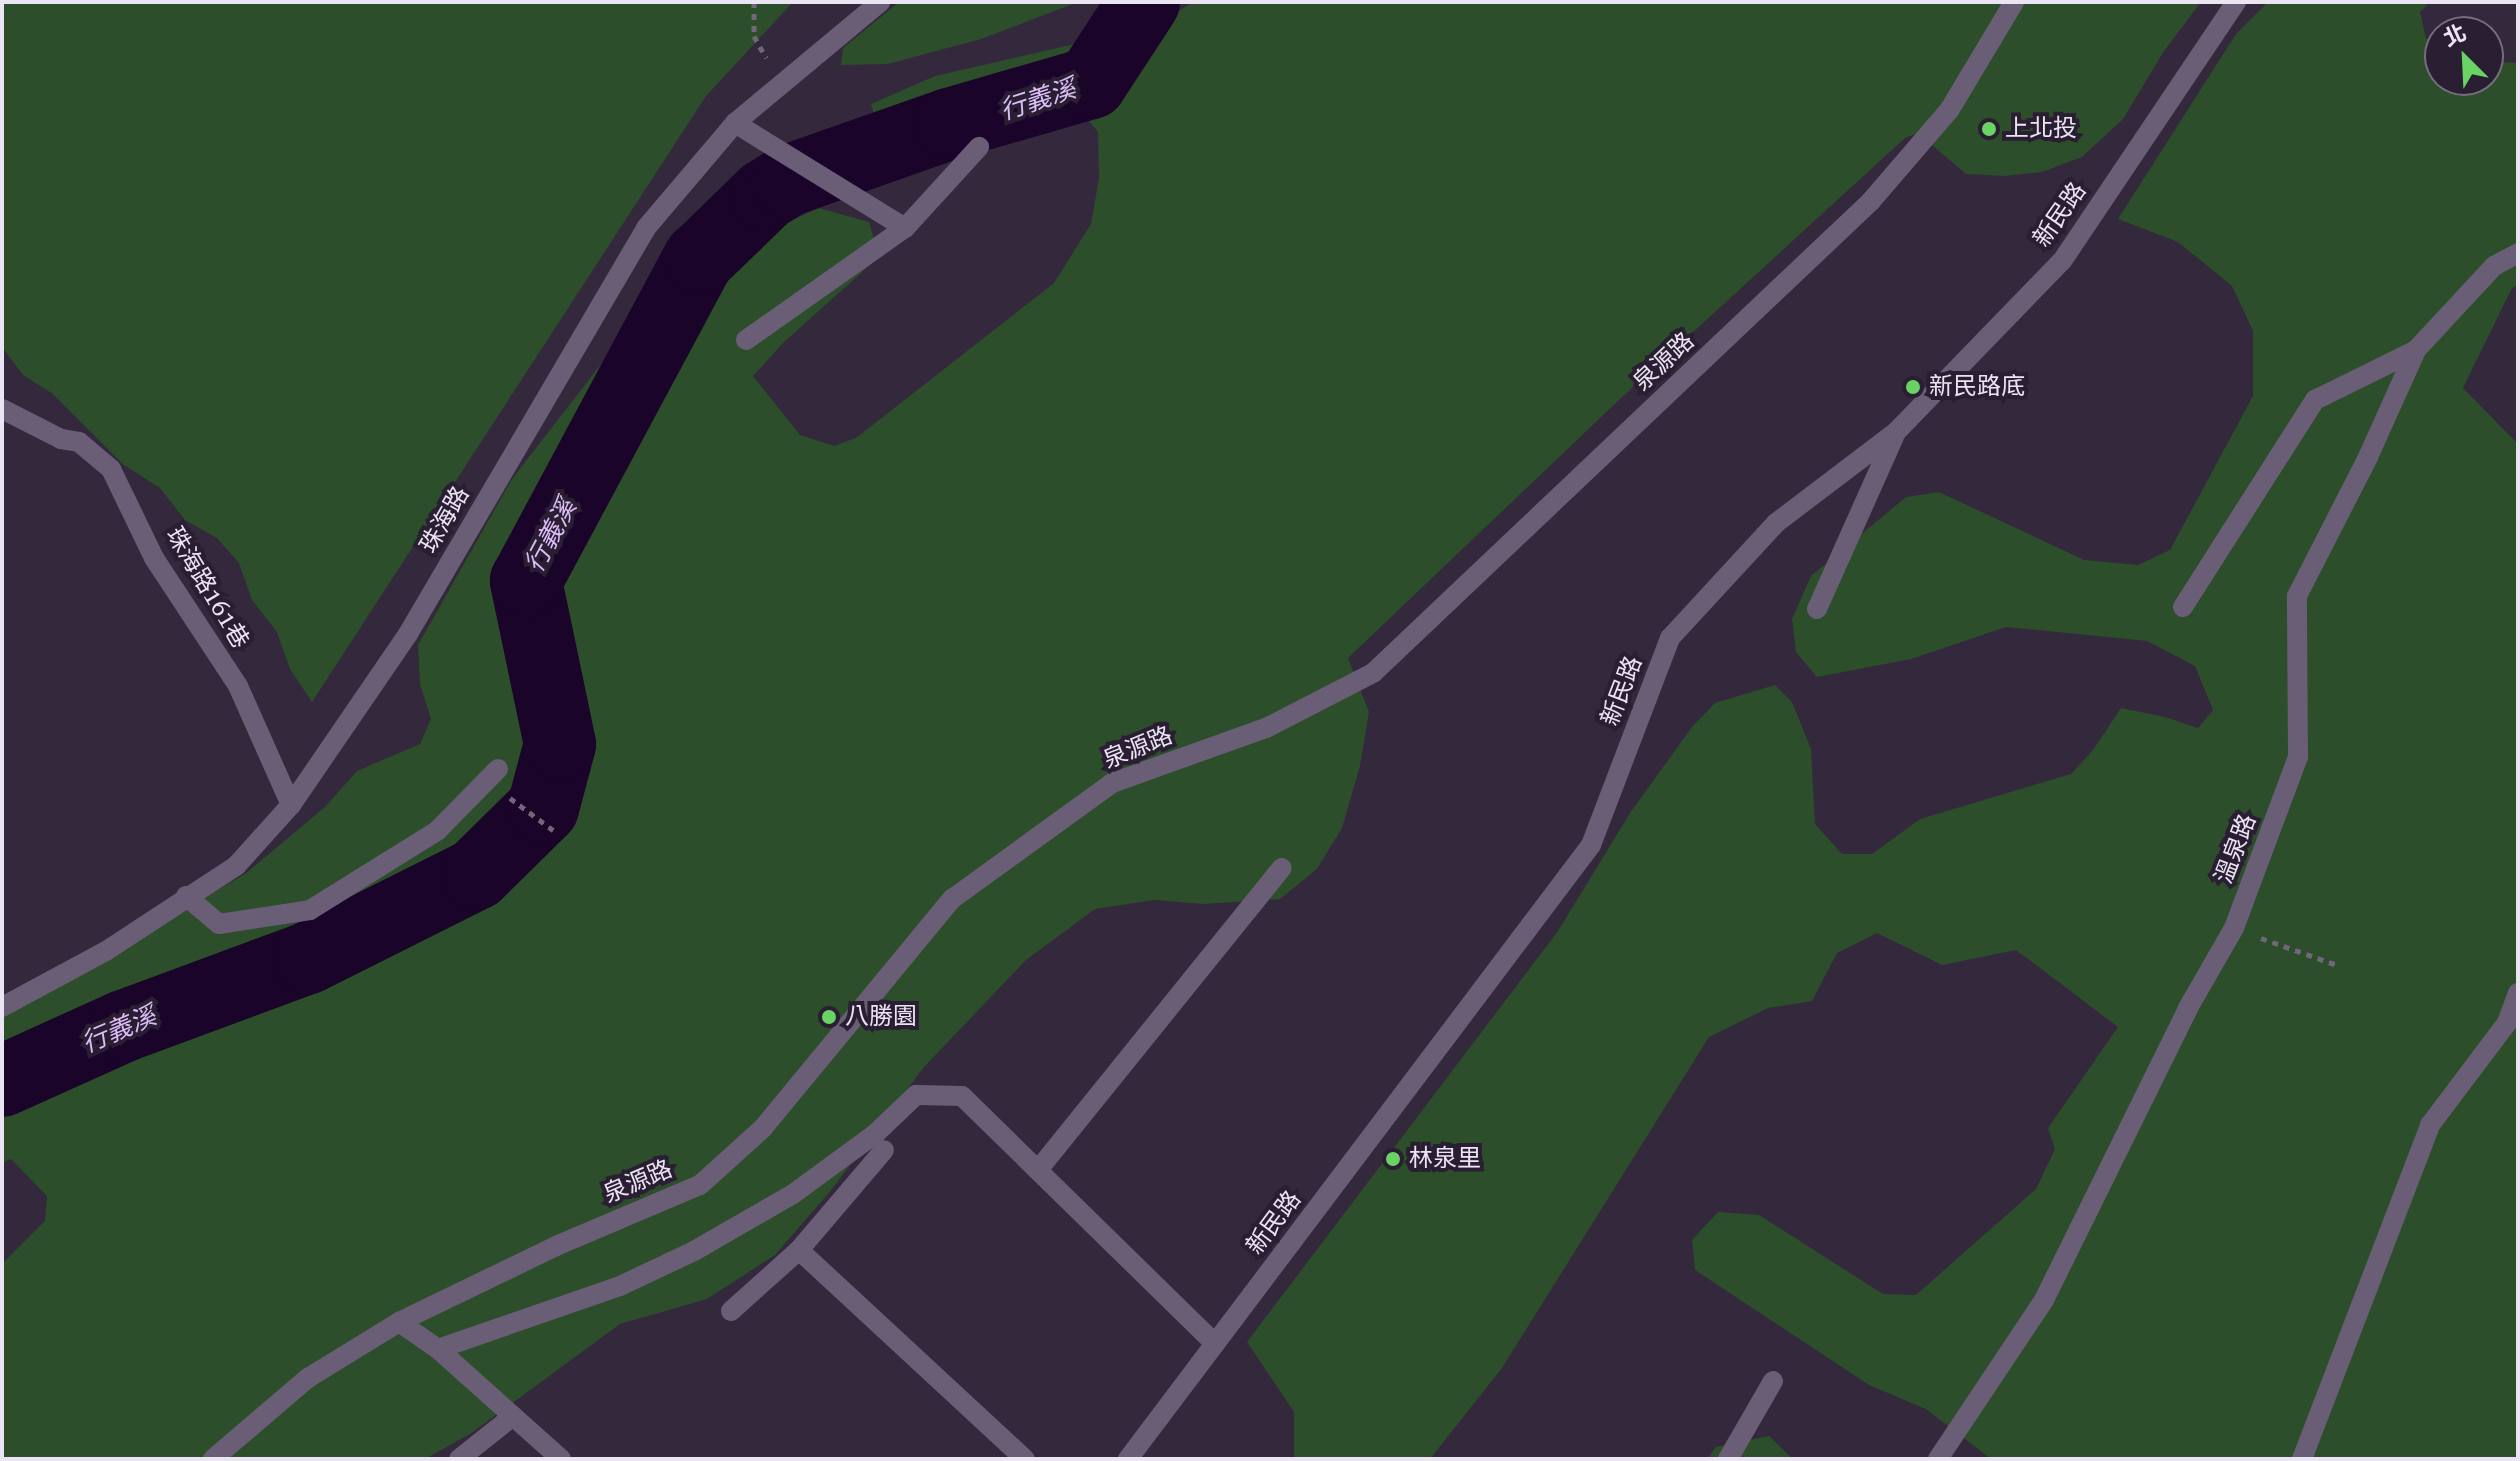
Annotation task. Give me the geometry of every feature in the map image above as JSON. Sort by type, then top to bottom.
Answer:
[{"type":"street","name":"珠海路","points":[[2,1007],[106,951],[236,866],[291,805],[408,634],[646,228],[735,123],[880,2]]},
{"type":"street","name":"泉源路","points":[[213,1459],[308,1378],[399,1322],[556,1246],[700,1185],[763,1128],[952,899],[1112,783],[1266,728],[1373,673],[1871,201],[1950,109],[2014,2]]},
{"type":"street","name":"新民路","points":[[1128,1459],[1591,845],[1670,638],[1776,523],[1896,432],[2062,261],[2236,2]]},
{"type":"street","points":[[735,123],[905,228]]},
{"type":"street","points":[[746,340],[905,228],[979,147]]},
{"type":"street","name":"溫泉路","points":[[1938,1459],[2044,1300],[2188,1008],[2234,928],[2298,757],[2297,596],[2368,457],[2416,350],[2494,266],[2518,253]]},
{"type":"street","points":[[2183,607],[2315,400],[2416,350]]},
{"type":"street","name":"珠海路161巷","points":[[2,409],[61,439],[79,442],[111,469],[154,558],[238,686],[291,805]]},
{"type":"street","points":[[1817,609],[1896,432]]},
{"type":"street","points":[[186,896],[219,924],[310,910],[437,831],[492,775]]},
{"type":"street","points":[[1038,1170],[1282,868]]},
{"type":"street","points":[[2302,1459],[2430,1125],[2507,1023],[2518,993]]},
{"type":"street","points":[[438,1349],[620,1286],[694,1251],[793,1194],[875,1134],[916,1095],[962,1096],[1215,1344]]},
{"type":"street","points":[[731,1311],[799,1250],[884,1150]]},
{"type":"street","points":[[799,1250],[1025,1459]]},
{"type":"street","points":[[399,1322],[438,1349],[561,1459]]},
{"type":"street","points":[[1728,1459],[1773,1381]]},
{"type":"street","points":[[459,1459],[513,1416]]},
{"type":"path","points":[[754,2],[754,36],[781,83]]},
{"type":"path","points":[[492,775],[553,830]]},
{"type":"path","points":[[2234,928],[2337,965]]},
{"type":"green space","points":[[2,2],[793,2],[706,96],[312,702],[290,669],[277,632],[252,600],[239,563],[217,538],[185,520],[160,488],[124,465],[53,394],[23,375],[2,347]]},
{"type":"green space","points":[[899,2],[1078,2],[981,39],[888,64],[841,65],[843,48]]},
{"type":"green space","points":[[1193,2],[2201,2],[2164,51],[2123,119],[2082,157],[2042,172],[2004,176],[1966,174],[1918,133],[1905,138],[1619,400],[1348,658],[1369,712],[1360,766],[1342,828],[1317,869],[1280,899],[1203,904],[1154,900],[1095,909],[1026,960],[924,1067],[832,1189],[775,1255],[707,1299],[620,1324],[470,1434],[425,1459],[2,1459],[2,1264],[45,1221],[47,1196],[11,1159],[2,1163],[2,1017],[245,874],[325,807],[357,771],[420,744],[431,719],[420,684],[418,645],[512,479],[636,319],[765,232],[819,208],[869,222],[879,257],[783,343],[753,376],[800,435],[834,446],[856,438],[1054,283],[1091,224],[1099,178],[1098,132],[1084,115],[1062,109],[920,148],[878,127],[871,104],[935,76],[1157,25]]},
{"type":"green space","points":[[2268,2],[2430,2],[2420,12],[2424,29],[2424,96],[2504,96],[2504,62],[2518,63],[2518,285],[2512,288],[2463,388],[2518,444],[2518,1459],[1991,1459],[1926,1409],[1869,1385],[1695,1270],[1692,1240],[1718,1212],[1759,1215],[1883,1294],[1916,1295],[2036,1189],[2055,1149],[2048,1128],[2118,1027],[2016,950],[1942,965],[1877,933],[1837,953],[1812,1001],[1768,1008],[1709,1037],[1502,1368],[1430,1459],[1294,1459],[1294,1412],[1247,1342],[1558,931],[1630,813],[1692,727],[1715,703],[1775,685],[1792,702],[1811,749],[1815,824],[1842,854],[1872,854],[1920,819],[2071,774],[2093,750],[2121,708],[2198,728],[2213,710],[2195,666],[2147,641],[2006,627],[1911,659],[1817,677],[1796,652],[1792,619],[1811,576],[1906,497],[1939,492],[2084,560],[2138,565],[2170,550],[2253,396],[2253,331],[2232,286],[2178,242],[2118,219],[2236,34]]},
{"type":"green space","points":[[1769,1436],[1793,1459],[1707,1459],[1716,1447]]},
{"type":"waterway","name":"行義溪","points":[[2,1081],[124,1026],[308,958],[476,874],[543,808],[560,744],[526,581],[699,259],[765,195],[787,181],[949,124],[1091,83],[1144,2]]},
{"type":"place","name":"上北投","points":[[1989,129]]},
{"type":"place","name":"新民路底","points":[[1913,387]]},
{"type":"place","name":"八勝園","points":[[829,1017]]},
{"type":"place","name":"林泉里","points":[[1393,1159]]}]
